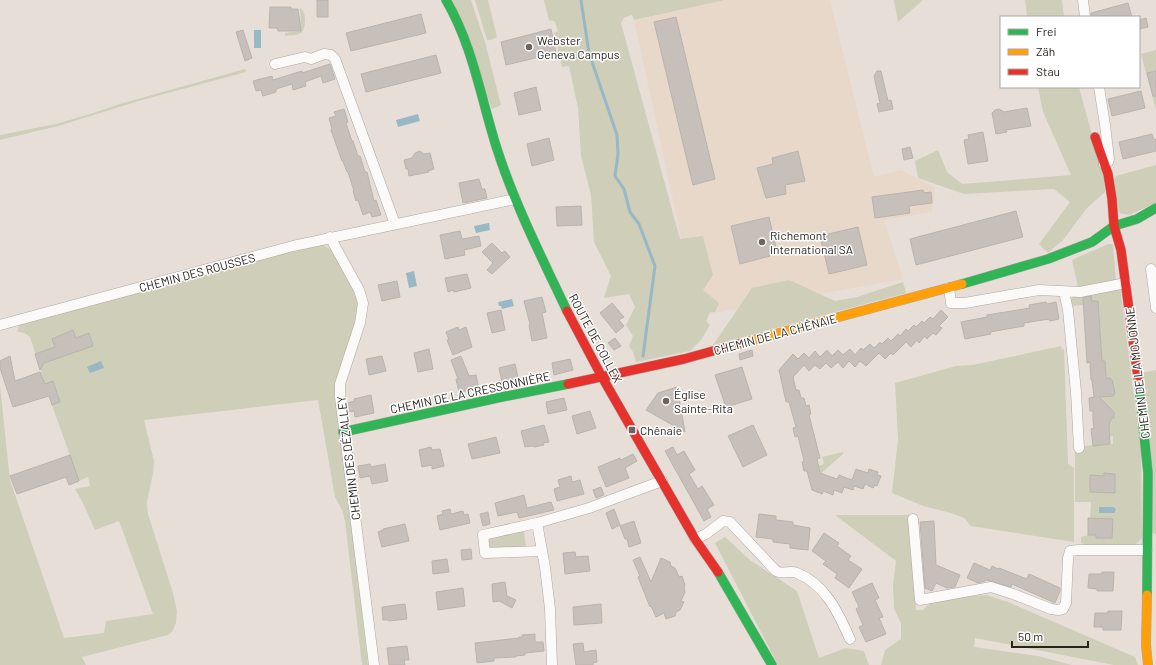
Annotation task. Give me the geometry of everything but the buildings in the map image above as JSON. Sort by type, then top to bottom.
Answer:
[{"type":"street","name":"ROUTE DE COLLEX","points":[[446,0],[466,42],[497,150],[514,199],[570,317],[602,377],[695,539],[720,575],[772,665]]},
{"type":"street","points":[[1083,0],[1085,16]]},
{"type":"street","points":[[275,64],[305,57],[311,59],[324,54],[331,55],[335,58],[395,224]]},
{"type":"street","points":[[1099,88],[1109,159],[1108,162],[1104,164]]},
{"type":"street","name":"CHEMIN DE LA MOJONNE","points":[[1095,136],[1108,174],[1114,226],[1122,250],[1141,398],[1148,473],[1147,550],[1151,646],[1148,665]]},
{"type":"street","name":"CHEMIN DES ROUSSES","points":[[0,325],[330,237],[514,199]]},
{"type":"street","name":"CHEMIN DE LA CHÊNAIE","points":[[602,377],[684,359],[949,288],[1048,259],[1096,240],[1114,226],[1137,219],[1156,208]]},
{"type":"street","name":"CHEMIN DES DÉZALLEY","points":[[330,237],[359,290],[363,303],[360,323],[340,384],[340,406],[374,665]]},
{"type":"street","points":[[1151,269],[1156,308]]},
{"type":"street","points":[[949,288],[951,303],[965,304],[1039,290],[1080,292],[1126,283]]},
{"type":"street","points":[[1064,292],[1068,310],[1076,392],[1079,448]]},
{"type":"street","name":"CHEMIN DE LA CRESSONNIÈRE","points":[[344,432],[497,398],[602,377]]},
{"type":"street","points":[[542,551],[485,553],[483,535],[537,523],[596,506],[662,481]]},
{"type":"street","points":[[914,519],[920,600],[991,587],[1051,609],[1058,610],[1063,608],[1066,603],[1068,558],[1070,551],[1147,550]]},
{"type":"street","points":[[695,539],[706,534],[723,521],[730,522],[776,571],[780,573],[794,572],[815,583],[836,609],[850,638]]},
{"type":"street","points":[[537,523],[550,609],[552,665]]},
{"type":"shaded area","name":"Richemont International SA","points":[[725,0],[830,0],[874,177],[901,170],[935,188],[932,212],[884,220],[903,279],[698,316],[634,20]]},
{"type":"green space","points":[[452,0],[471,0],[485,42],[501,105],[492,109]]},
{"type":"green space","points":[[475,0],[488,0],[497,37],[491,40],[487,40]]},
{"type":"green space","points":[[544,0],[725,0],[634,20],[632,15],[624,18],[621,23],[680,239],[703,236],[713,275],[703,290],[719,303],[715,312],[710,312],[706,321],[710,325],[701,340],[690,351],[636,362],[633,352],[629,346],[633,336],[626,325],[635,307],[629,294],[604,298],[611,276],[594,242],[591,195],[581,156],[578,108],[569,66],[562,67],[554,33],[558,31],[555,22],[551,20],[549,21]]},
{"type":"green space","points":[[894,0],[923,0],[898,22]]},
{"type":"green space","points":[[1025,0],[1062,0],[1064,16],[1027,16]]},
{"type":"green space","points":[[300,8],[302,9],[305,17],[305,24],[302,32],[285,36],[285,33],[301,31]]},
{"type":"green space","points":[[1156,50],[1156,110],[1141,54]]},
{"type":"green space","points":[[245,69],[246,72],[142,100],[58,126],[0,140],[0,135],[56,124],[120,104]]},
{"type":"green space","points":[[1038,88],[1079,88],[1104,179],[1105,192],[1087,208],[1063,240],[1048,253],[1039,244],[1070,202],[1054,189],[964,194],[918,178],[915,161],[938,150],[947,172],[962,184],[1071,175],[1043,112]]},
{"type":"green space","points":[[1156,165],[1156,203],[1129,215],[1119,213],[1114,180],[1116,176]]},
{"type":"green space","points":[[1108,244],[1113,245],[1116,280],[1078,287],[1072,260]]},
{"type":"green space","points":[[323,245],[332,250],[354,287],[358,299],[358,310],[338,407],[368,665],[362,665],[345,521],[342,510],[335,497],[318,400],[144,420],[154,461],[147,502],[148,514],[173,593],[177,611],[176,623],[172,632],[168,635],[82,657],[86,665],[0,665],[0,386],[10,480],[64,638],[104,633],[106,621],[153,614],[119,521],[95,530],[75,489],[90,486],[88,477],[79,481],[52,405],[60,402],[53,381],[45,384],[30,337],[24,333],[17,332],[20,324],[293,251]]},
{"type":"green space","points":[[789,280],[835,301],[857,297],[903,282],[906,293],[713,345],[752,288]]},
{"type":"green space","points":[[1120,287],[1141,452],[1142,538],[1135,545],[1086,545],[1081,543],[1081,537],[1088,535],[1088,521],[1090,521],[1091,502],[1075,502],[1075,451],[1082,450],[1082,446],[1113,444],[1113,436],[1107,437],[1108,419],[1114,418],[1114,412],[1101,410],[1100,397],[1115,393],[1112,380],[1106,379],[1105,361],[1102,361],[1099,310],[1084,311],[1083,305],[1073,306],[1071,300],[1073,297]]},
{"type":"green space","points":[[1061,346],[1062,350],[1064,349],[1068,464],[1074,468],[1074,542],[971,526],[964,518],[923,506],[892,493],[898,439],[895,383],[956,366],[973,365]]},
{"type":"green space","points":[[1156,370],[1156,534],[1152,533],[1142,373]]},
{"type":"green space","points":[[843,452],[843,454],[819,475],[817,468],[824,464],[822,457]]},
{"type":"green space","points":[[835,515],[909,515],[916,610],[923,610],[931,602],[959,597],[986,595],[1008,602],[1135,657],[1138,665],[1114,665],[975,638],[974,647],[1038,656],[1072,665],[881,665],[885,650],[901,639],[901,623],[894,609],[893,585],[896,561]]},
{"type":"green space","points":[[522,530],[524,531],[526,548],[490,549],[488,538]]},
{"type":"green space","points":[[725,537],[750,560],[797,591],[819,658],[846,648],[864,651],[869,665],[778,665],[715,543]]},
{"type":"water","points":[[254,30],[261,30],[261,48],[254,48]]},
{"type":"water","points":[[418,114],[420,121],[398,127],[396,120]]},
{"type":"water","points":[[489,223],[490,230],[476,233],[474,226]]},
{"type":"water","points":[[414,271],[417,286],[409,288],[406,273]]},
{"type":"water","points":[[512,299],[514,306],[502,309],[501,306],[499,306],[498,302]]},
{"type":"water","points":[[101,361],[104,368],[90,373],[87,367]]},
{"type":"water","points":[[1099,507],[1114,507],[1116,510],[1114,513],[1099,513]]},
{"type":"waterway","points":[[581,0],[589,53],[617,135],[618,154],[615,176],[624,189],[630,212],[639,224],[655,266],[643,356]]},
{"type":"traffic: fast","points":[[446,0],[470,54],[491,130],[504,170],[529,231],[567,311]]},
{"type":"traffic: fast","points":[[962,284],[1048,259],[1092,242],[1114,226],[1137,219],[1156,208]]},
{"type":"traffic: fast","points":[[1138,377],[1148,473],[1147,595]]},
{"type":"traffic: fast","points":[[343,432],[568,384]]},
{"type":"traffic: fast","points":[[718,572],[772,665]]},
{"type":"traffic: slow","points":[[738,344],[962,284]]},
{"type":"traffic: slow","points":[[1147,595],[1146,645],[1148,665]]},
{"type":"traffic: jam","points":[[1095,137],[1108,174],[1114,226],[1121,250],[1138,377]]},
{"type":"traffic: jam","points":[[567,311],[602,377],[695,539],[718,572]]},
{"type":"traffic: jam","points":[[568,384],[684,359],[738,344]]},
{"type":"place","name":"Webster Geneva Campus","points":[[529,47]]},
{"type":"place","name":"Richemont International SA","points":[[762,242]]},
{"type":"place","name":"Église Sainte-Rita","points":[[666,401]]},
{"type":"place","name":"Chênaie","points":[[632,430]]}]
